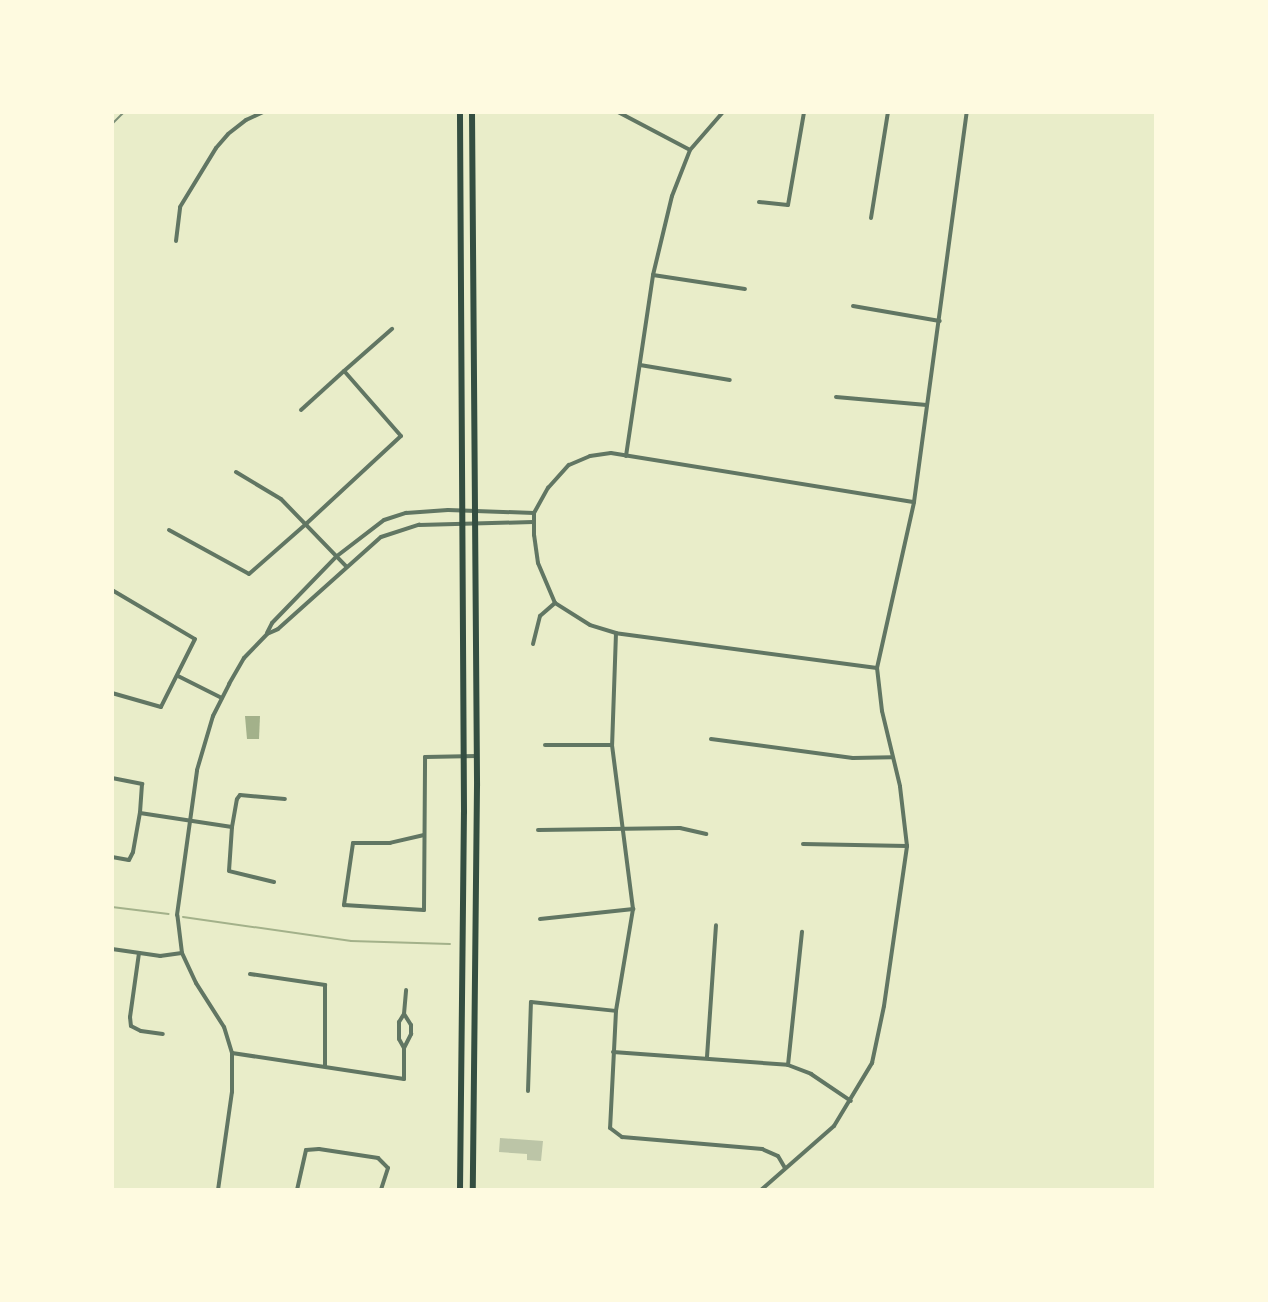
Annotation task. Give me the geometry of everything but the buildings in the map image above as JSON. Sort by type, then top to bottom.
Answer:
[{"type":"main road","points":[[460,112],[463,756],[460,1190]]},
{"type":"main road","points":[[472,112],[477,756],[473,1190]]},
{"type":"street","points":[[176,241],[180,207],[213,152],[228,134],[246,120],[263,112]]},
{"type":"street","points":[[618,112],[690,150]]},
{"type":"street","points":[[626,456],[652,275],[672,196],[690,150],[723,112]]},
{"type":"street","points":[[759,202],[788,205],[804,112]]},
{"type":"street","points":[[871,219],[888,112]]},
{"type":"street","points":[[761,1190],[834,1126],[851,1101],[872,1063],[884,1006],[907,846],[900,786],[892,757],[877,668],[914,502],[967,112]]},
{"type":"street","points":[[652,275],[745,289]]},
{"type":"street","points":[[852,306],[940,321]]},
{"type":"street","points":[[301,410],[392,328]]},
{"type":"street","points":[[640,365],[730,380]]},
{"type":"street","points":[[169,530],[249,574],[307,523],[401,436],[344,371]]},
{"type":"street","points":[[836,397],[927,405]]},
{"type":"street","points":[[877,668],[616,633],[590,626],[555,603],[538,563],[534,513],[548,488],[568,465],[590,456],[611,453],[914,502]]},
{"type":"street","points":[[236,472],[281,499],[307,523],[346,566]]},
{"type":"street","points":[[218,1190],[232,1092],[232,1053],[224,1027],[196,983],[182,953],[178,934],[178,898],[189,821],[204,744],[222,699],[244,658],[267,634],[272,623],[337,556],[369,529],[392,516],[421,512],[534,513]]},
{"type":"street","points":[[267,634],[278,629],[374,542],[393,531],[419,525],[533,522]]},
{"type":"street","points":[[112,590],[195,639],[162,707],[112,693]]},
{"type":"street","points":[[533,644],[540,616],[555,603]]},
{"type":"street","points":[[616,633],[612,745],[633,909],[616,1011],[608,1120],[610,1130],[615,1135],[762,1149],[778,1156],[785,1168]]},
{"type":"street","points":[[178,676],[222,699]]},
{"type":"street","points":[[711,739],[854,758],[892,757]]},
{"type":"street","points":[[545,745],[612,745]]},
{"type":"street","points":[[424,835],[390,843],[353,843],[345,905],[424,910],[424,835],[424,757],[477,756]]},
{"type":"street","points":[[112,778],[142,784],[140,813],[133,852],[129,860],[112,857]]},
{"type":"street","points":[[274,882],[229,871],[232,827],[237,799],[240,795],[285,799]]},
{"type":"street","points":[[140,813],[232,827]]},
{"type":"street","points":[[538,830],[680,828],[706,834]]},
{"type":"street","points":[[803,844],[907,846]]},
{"type":"street","points":[[540,919],[633,909]]},
{"type":"street","points":[[707,1058],[716,925]]},
{"type":"street","points":[[788,1065],[802,932]]},
{"type":"street","points":[[112,949],[160,956],[182,953]]},
{"type":"street","points":[[139,953],[130,1017],[131,1026],[141,1031],[163,1034]]},
{"type":"street","points":[[250,974],[325,985],[326,1066]]},
{"type":"street","points":[[404,1048],[399,1039],[399,1022],[404,1014],[406,990]]},
{"type":"street","points":[[528,1090],[531,1002],[616,1011]]},
{"type":"street","points":[[232,1053],[404,1079],[404,1048],[411,1034],[411,1025],[404,1014]]},
{"type":"street","points":[[613,1052],[788,1065],[811,1074],[851,1101]]},
{"type":"street","points":[[297,1190],[306,1150],[320,1149],[378,1158],[388,1168],[381,1190]]},
{"type":"shaded area","points":[[245,716],[260,716],[259,739],[247,739]]},
{"type":"waterway","points":[[112,907],[169,914]]},
{"type":"waterway","points":[[183,917],[351,941],[450,944]]},
{"type":"railway","points":[[112,124],[124,112]]}]
